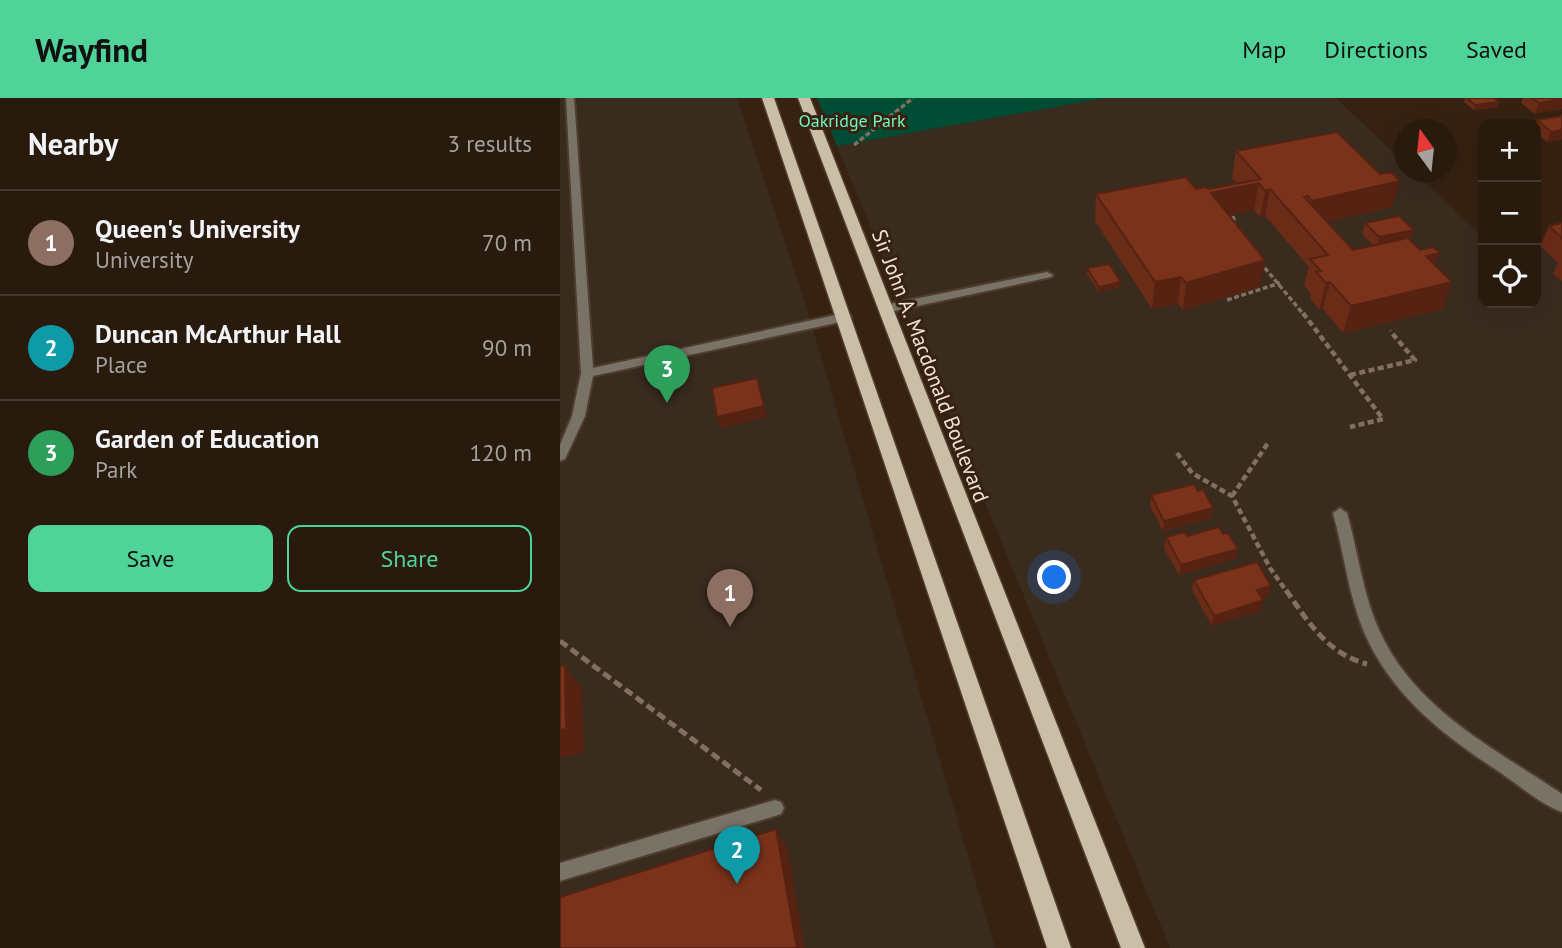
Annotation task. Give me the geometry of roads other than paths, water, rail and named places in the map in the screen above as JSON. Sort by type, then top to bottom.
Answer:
[{"type":"main road","points":[[768,98],[1059,948]]},
{"type":"main road","name":"Sir John A. Macdonald Boulevard","points":[[804,98],[1133,948]]},
{"type":"lane","points":[[560,456],[581,413],[587,373],[570,99],[584,98]]},
{"type":"lane","points":[[885,309],[1047,275]]},
{"type":"lane","points":[[587,373],[845,317]]},
{"type":"lane","points":[[1340,513],[1362,601],[1388,666],[1408,694],[1474,746],[1562,804]]},
{"type":"lane","points":[[560,872],[775,808]]},
{"type":"place","name":"Garden of Education","points":[[667,403]]},
{"type":"place","name":"Queen's University","points":[[730,627]]},
{"type":"place","name":"Duncan McArthur Hall","points":[[737,884]]},
{"type":"park label","name":"Oakridge Park","points":[[852,121]]}]
